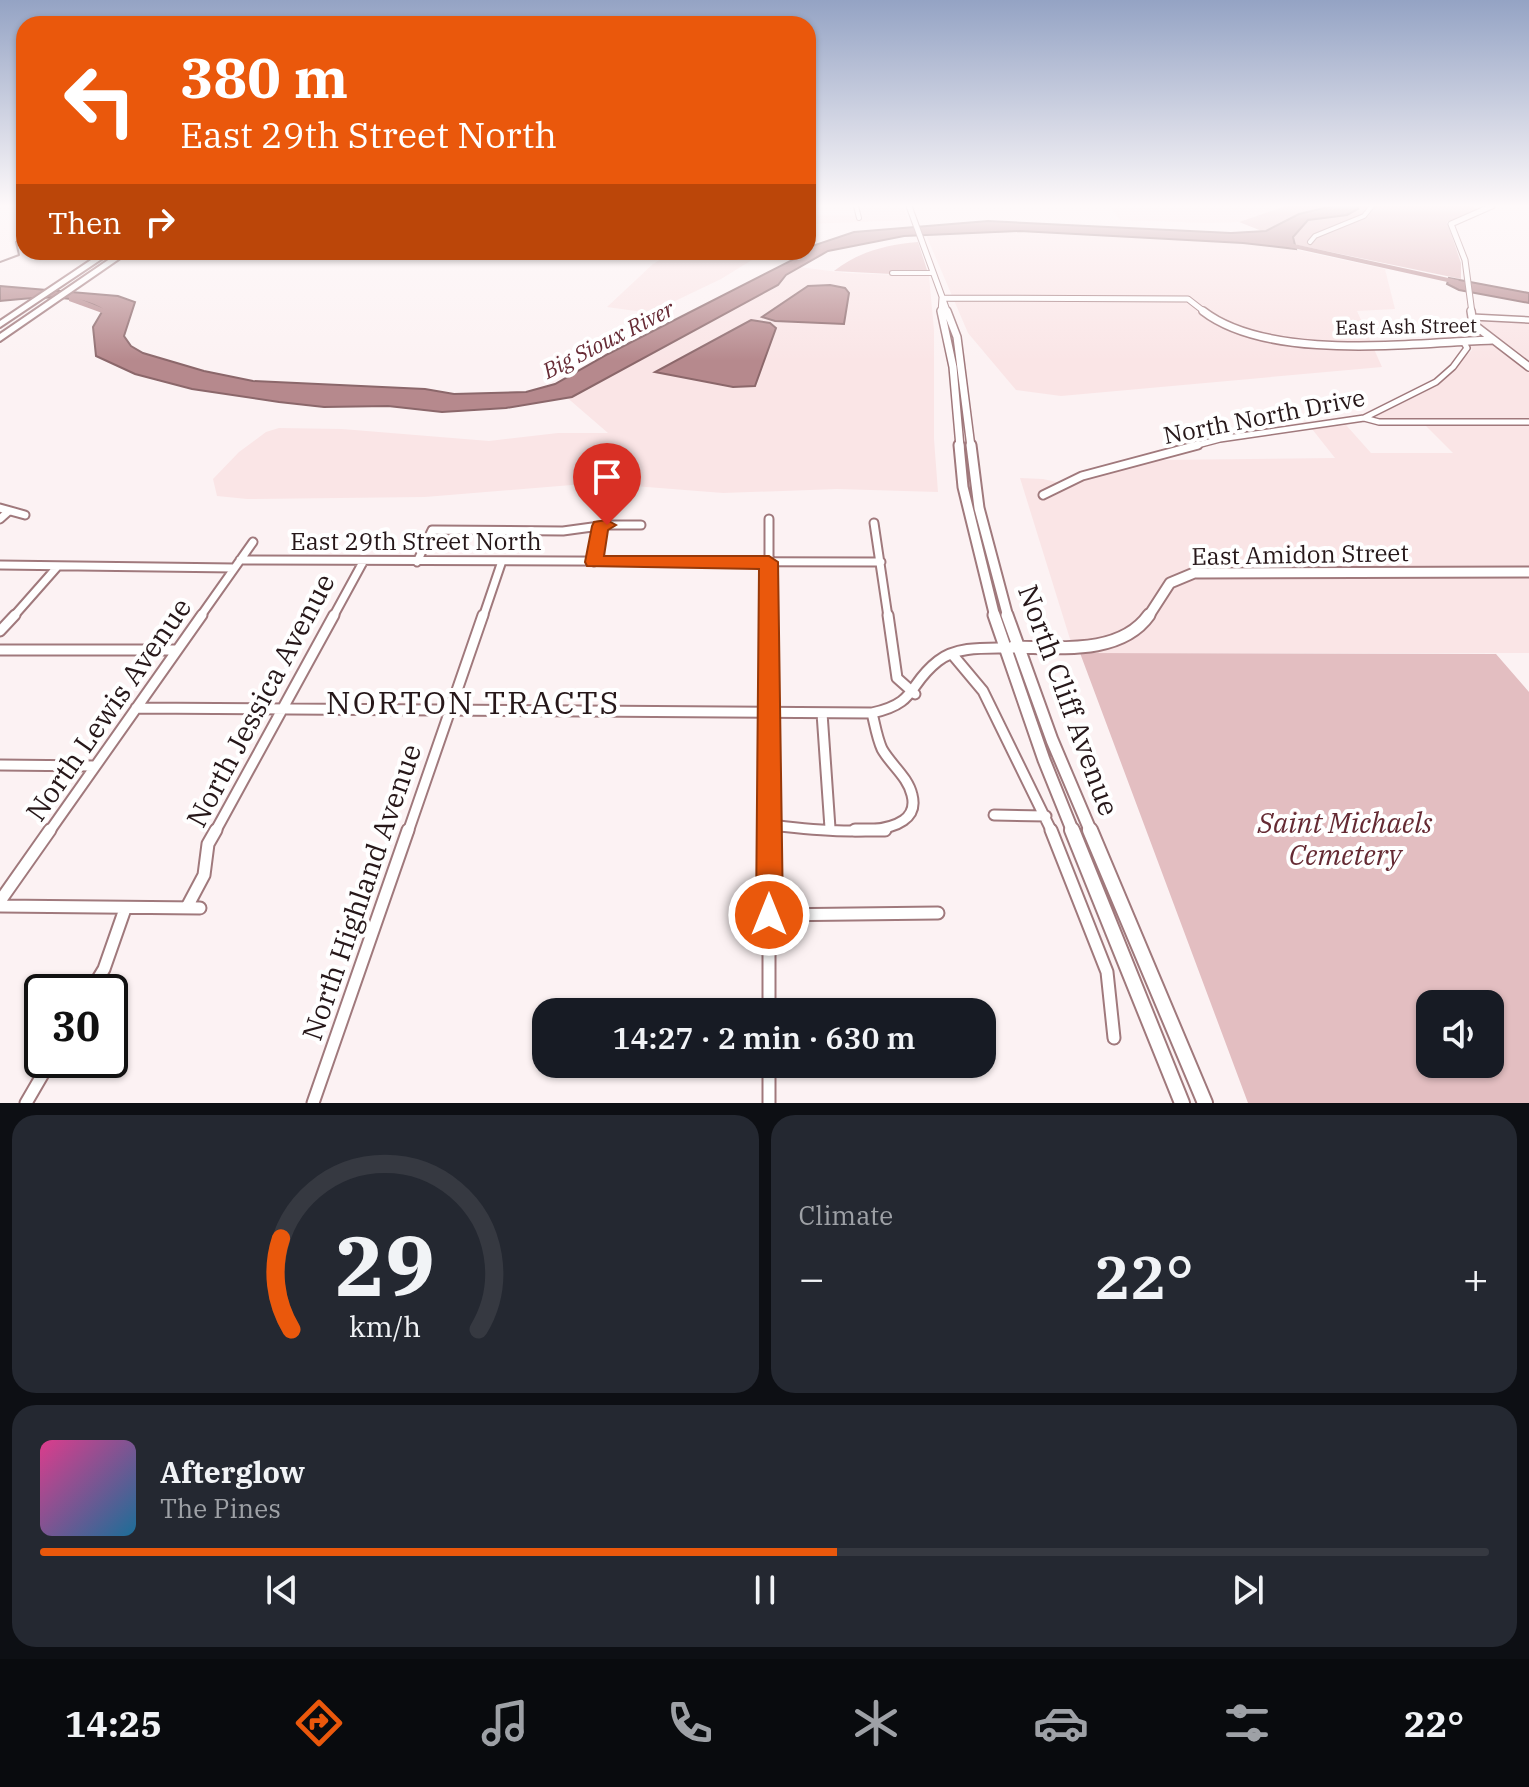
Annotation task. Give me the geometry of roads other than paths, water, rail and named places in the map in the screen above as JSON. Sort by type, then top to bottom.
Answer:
[{"type":"highway","points":[[4,322],[98,260]]},
{"type":"highway","points":[[0,338],[113,260]]},
{"type":"main road","name":"North Cliff Avenue","points":[[928,257],[948,307],[960,353],[980,516],[1011,647],[1205,1103]]},
{"type":"main road","points":[[1464,257],[1474,326],[1529,367]]},
{"type":"main road","name":"North Cliff Avenue","points":[[942,298],[940,307],[953,367],[959,460],[968,512],[1044,760],[1182,1103]]},
{"type":"main road","name":"East Ash Street","points":[[942,298],[1188,299],[1200,311],[1224,324],[1276,337],[1363,347],[1414,341],[1492,340]]},
{"type":"main road","name":"East Amidon Street","points":[[1011,647],[1094,642],[1125,635],[1141,624],[1165,587],[1194,573],[1529,572]]},
{"type":"street","points":[[892,273],[933,273]]},
{"type":"street","points":[[1472,317],[1528,319]]},
{"type":"street","name":"North North Drive","points":[[1043,495],[1082,476],[1220,439],[1364,418],[1443,377],[1467,348],[1463,341]]},
{"type":"street","points":[[1364,418],[1379,422],[1529,422]]},
{"type":"street","points":[[0,508],[25,515]]},
{"type":"street","points":[[0,519],[9,511]]},
{"type":"street","points":[[769,519],[769,998]]},
{"type":"street","points":[[874,523],[897,678],[915,694]]},
{"type":"street","points":[[417,562],[432,530],[563,531],[641,525]]},
{"type":"street","points":[[594,562],[600,526]]},
{"type":"street","name":"North Lewis Avenue","points":[[0,904],[253,542]]},
{"type":"street","name":"North Highland Avenue","points":[[313,1103],[502,561]]},
{"type":"street","name":"North Jessica Avenue","points":[[187,907],[204,875],[208,844],[363,562]]},
{"type":"street","name":"East 29th Street North","points":[[0,565],[881,562]]},
{"type":"street","points":[[0,631],[58,566]]},
{"type":"street","points":[[136,708],[872,713],[899,705],[915,694],[931,668],[952,654],[971,649],[1011,647]]},
{"type":"street","points":[[0,650],[177,650]]},
{"type":"street","points":[[952,654],[983,691],[1046,816],[1107,972],[1114,1038]]},
{"type":"street","points":[[822,713],[830,828]]},
{"type":"street","points":[[769,825],[881,831],[905,822],[913,808],[910,786],[883,750],[872,713]]},
{"type":"street","points":[[0,765],[95,766]]},
{"type":"street","points":[[994,815],[1046,816]]},
{"type":"street","points":[[0,904],[125,909],[200,908]]},
{"type":"street","points":[[101,974],[125,909]]},
{"type":"street","points":[[769,915],[938,913]]},
{"type":"street","points":[[26,1103],[41,1078]]},
{"type":"street","points":[[769,1078],[769,1103]]},
{"type":"waterway","points":[[0,262],[12,257]]},
{"type":"waterway","points":[[1346,257],[1457,282]]},
{"type":"waterway","name":"Big Sioux River","points":[[72,299],[108,312]]},
{"type":"district","name":"NORTON TRACTS","points":[[473,702]]},
{"type":"park label","name":"Saint Michaels Cemetery","points":[[1345,838]]}]
